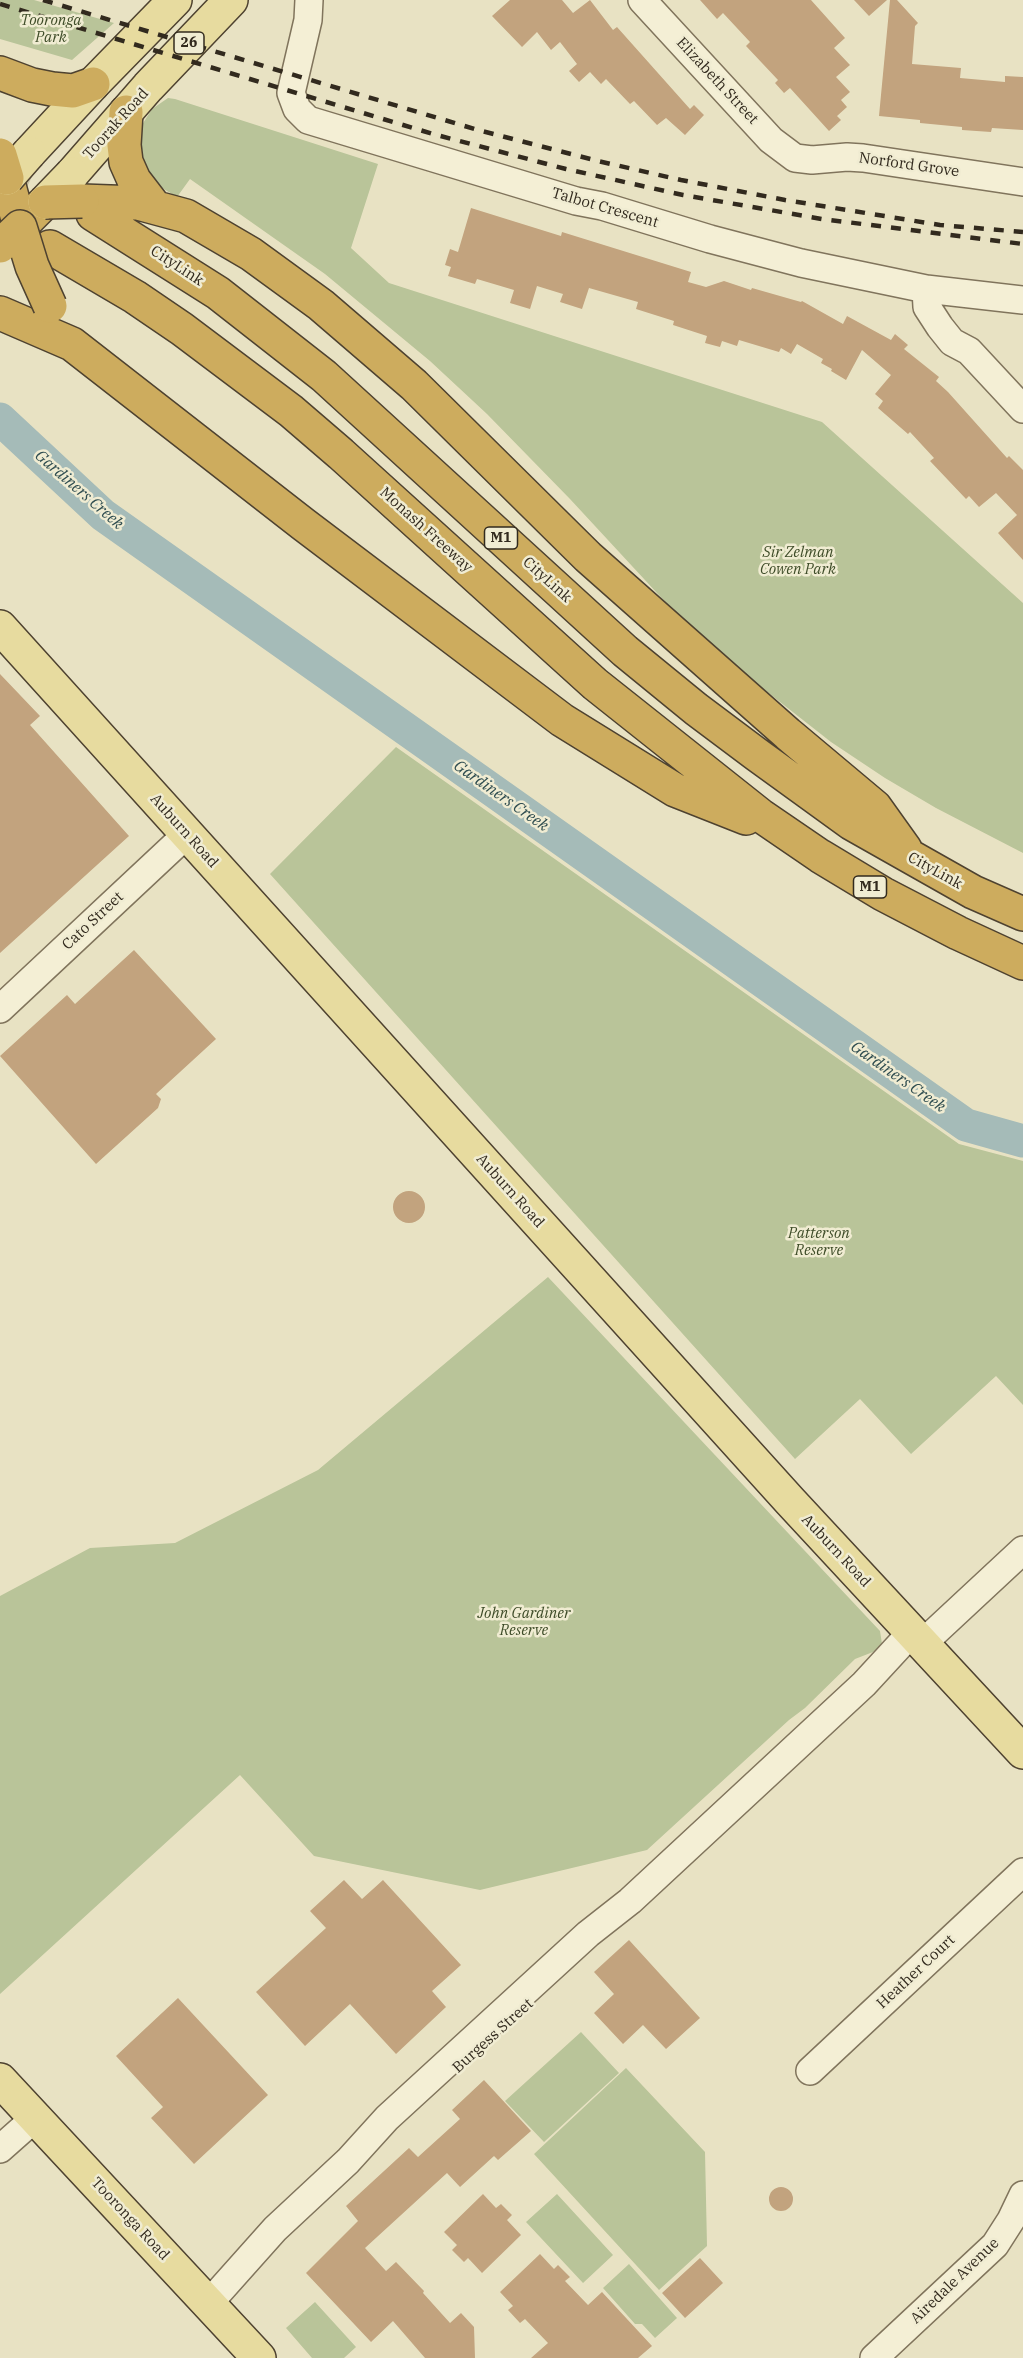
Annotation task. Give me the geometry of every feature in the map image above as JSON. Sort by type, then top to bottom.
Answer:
[{"type":"highway","points":[[0,73],[32,85],[52,89],[73,91],[93,84]]},
{"type":"highway","points":[[123,207],[128,170],[124,145],[126,112]]},
{"type":"highway","points":[[786,834],[675,790],[562,720],[72,345],[25,315],[32,266],[13,196],[186,216],[251,254],[350,327],[414,385],[588,557],[788,734],[875,807],[911,858]]},
{"type":"highway","name":"CityLink","points":[[123,207],[218,293],[273,335],[366,413],[535,570],[652,672],[730,735],[851,823],[973,892],[1023,914]]},
{"type":"highway","name":"Monash Freeway","points":[[50,247],[135,297],[182,329],[291,411],[595,684],[707,775],[786,834]]},
{"type":"highway","name":"M1","points":[[786,834],[883,894],[958,933],[1023,963]]},
{"type":"main road","name":"26","points":[[13,196],[93,84],[175,0]]},
{"type":"main road","name":"Toorak Road","points":[[13,196],[72,174],[126,112],[231,0]]},
{"type":"main road","name":"Auburn Road","points":[[0,627],[797,1509],[1023,1752]]},
{"type":"main road","name":"Tooronga Road","points":[[0,2080],[259,2358]]},
{"type":"street","name":"Elizabeth Street","points":[[642,0],[771,140],[795,158]]},
{"type":"street","name":"Talbot Crescent","points":[[307,3],[291,93],[297,109],[309,120],[710,239],[801,263],[926,289],[1023,300]]},
{"type":"street","name":"Norford Grove","points":[[795,158],[812,160],[863,158],[1023,182]]},
{"type":"street","points":[[926,289],[927,307],[952,342],[969,351],[1023,410]]},
{"type":"street","points":[[962,294],[959,306],[959,325],[969,351]]},
{"type":"street","name":"Cato Street","points":[[0,1009],[187,834]]},
{"type":"street","name":"Burgess Street","points":[[203,2297],[348,2161],[387,2118],[588,1934],[630,1901],[864,1684],[901,1658],[918,1638],[1023,1550]]},
{"type":"street","name":"Heather Court","points":[[810,2072],[1023,1872]]},
{"type":"street","points":[[0,2133],[30,2113]]},
{"type":"street","points":[[0,2149],[30,2113]]},
{"type":"street","name":"Airedale Avenue","points":[[874,2358],[995,2246],[1023,2194]]},
{"type":"green space","name":"Tooronga Park","points":[[0,0],[34,0],[114,23],[72,60],[0,39]]},
{"type":"green space","name":"Sir Zelman Cowen Park","points":[[168,98],[378,164],[351,248],[389,283],[822,422],[1023,603],[1023,853],[936,808],[885,778],[831,742],[738,669],[669,606],[487,414],[430,361],[325,274],[190,179],[177,197],[152,182],[139,156],[140,128],[152,109]]},
{"type":"green space","name":"Patterson Reserve","points":[[396,747],[959,1144],[1023,1161],[1023,1405],[996,1376],[911,1454],[860,1399],[795,1459],[270,874]]},
{"type":"green space","name":"John Gardiner Reserve","points":[[548,1277],[880,1631],[882,1644],[873,1652],[855,1659],[805,1708],[647,1850],[480,1890],[314,1856],[240,1775],[0,1994],[0,1596],[90,1548],[175,1543],[318,1470]]},
{"type":"green space","points":[[581,2032],[619,2073],[544,2142],[505,2101]]},
{"type":"green space","points":[[626,2068],[705,2152],[707,2246],[659,2290],[534,2154]]},
{"type":"green space","points":[[557,2194],[613,2255],[583,2283],[526,2222]]},
{"type":"green space","points":[[629,2264],[677,2318],[655,2338],[642,2324],[635,2324],[603,2288]]},
{"type":"green space","points":[[315,2302],[356,2347],[344,2358],[312,2358],[286,2328]]},
{"type":"building","points":[[510,0],[562,0],[573,13],[590,0],[613,30],[617,27],[690,109],[694,105],[704,115],[685,135],[666,118],[657,125],[634,101],[630,104],[606,79],[601,84],[590,72],[579,82],[569,71],[577,64],[560,42],[551,50],[537,32],[522,47],[492,16]]},
{"type":"building","points":[[700,0],[811,0],[845,38],[834,48],[850,65],[836,77],[850,92],[841,100],[847,107],[837,116],[841,120],[829,131],[790,88],[784,93],[775,83],[778,80],[746,46],[750,42],[723,13],[717,19]]},
{"type":"building","points":[[854,0],[887,0],[869,16]]},
{"type":"building","points":[[890,0],[897,0],[918,23],[915,26],[912,64],[961,68],[960,78],[1005,82],[1005,76],[1023,77],[1023,130],[992,128],[991,132],[962,130],[962,127],[879,116]]},
{"type":"building","points":[[471,208],[561,236],[562,232],[691,272],[688,282],[706,287],[724,281],[751,290],[752,288],[802,301],[843,324],[847,316],[891,340],[895,334],[908,345],[904,349],[939,377],[936,381],[1007,458],[1009,456],[1023,470],[1023,560],[998,533],[1017,515],[996,493],[979,507],[969,496],[966,499],[930,461],[934,458],[910,432],[908,434],[878,408],[883,401],[875,394],[891,375],[862,350],[846,380],[821,363],[823,359],[797,344],[791,354],[781,348],[779,352],[739,340],[737,346],[722,341],[720,347],[705,343],[707,336],[673,325],[674,321],[636,309],[638,302],[589,288],[582,309],[560,302],[563,294],[537,286],[530,309],[510,303],[514,290],[477,279],[475,284],[448,276],[451,267],[445,265],[450,249],[458,252]]},
{"type":"building","points":[[0,674],[40,716],[30,725],[129,836],[0,953]]},
{"type":"building","points":[[134,950],[216,1039],[156,1094],[161,1099],[158,1108],[96,1164],[0,1056],[67,995],[75,1004]]},
{"type":"building","points":[[409,1191],[420,1196],[425,1207],[420,1218],[409,1223],[398,1218],[393,1207],[398,1196]]},
{"type":"building","points":[[344,1880],[362,1899],[383,1880],[461,1965],[432,1991],[446,2007],[396,2054],[350,2004],[305,2046],[256,1992],[326,1928],[310,1911]]},
{"type":"building","points":[[629,1940],[700,2018],[666,2049],[643,2025],[623,2044],[594,2013],[614,1994],[594,1972]]},
{"type":"building","points":[[178,1998],[268,2095],[194,2164],[151,2118],[163,2107],[116,2056]]},
{"type":"building","points":[[484,2080],[531,2131],[498,2160],[494,2156],[460,2187],[447,2173],[365,2248],[386,2271],[396,2262],[450,2323],[461,2313],[474,2327],[475,2358],[425,2358],[393,2321],[371,2342],[306,2273],[358,2221],[346,2206],[409,2148],[418,2157],[460,2119],[452,2110]]},
{"type":"building","points":[[781,2187],[790,2190],[793,2199],[790,2208],[781,2211],[772,2208],[769,2199],[772,2190]]},
{"type":"building","points":[[483,2194],[496,2208],[501,2204],[512,2215],[507,2220],[521,2235],[482,2273],[468,2258],[464,2262],[452,2250],[457,2245],[444,2232]]},
{"type":"building","points":[[540,2254],[554,2269],[558,2265],[570,2277],[565,2281],[588,2305],[602,2292],[652,2346],[638,2358],[531,2358],[548,2343],[525,2319],[520,2323],[508,2310],[513,2306],[500,2292]]},
{"type":"building","points":[[700,2258],[723,2283],[685,2318],[662,2293]]},
{"type":"waterway","name":"Gardiners Creek","points":[[0,419],[103,515],[966,1125],[1023,1141]]},
{"type":"tunnel","points":[[0,167],[76,205]]},
{"type":"railway","points":[[43,0],[478,130],[598,161],[785,200],[940,225],[1023,232]]},
{"type":"railway","points":[[0,4],[433,134],[566,169],[683,195],[822,219],[1023,244]]}]
